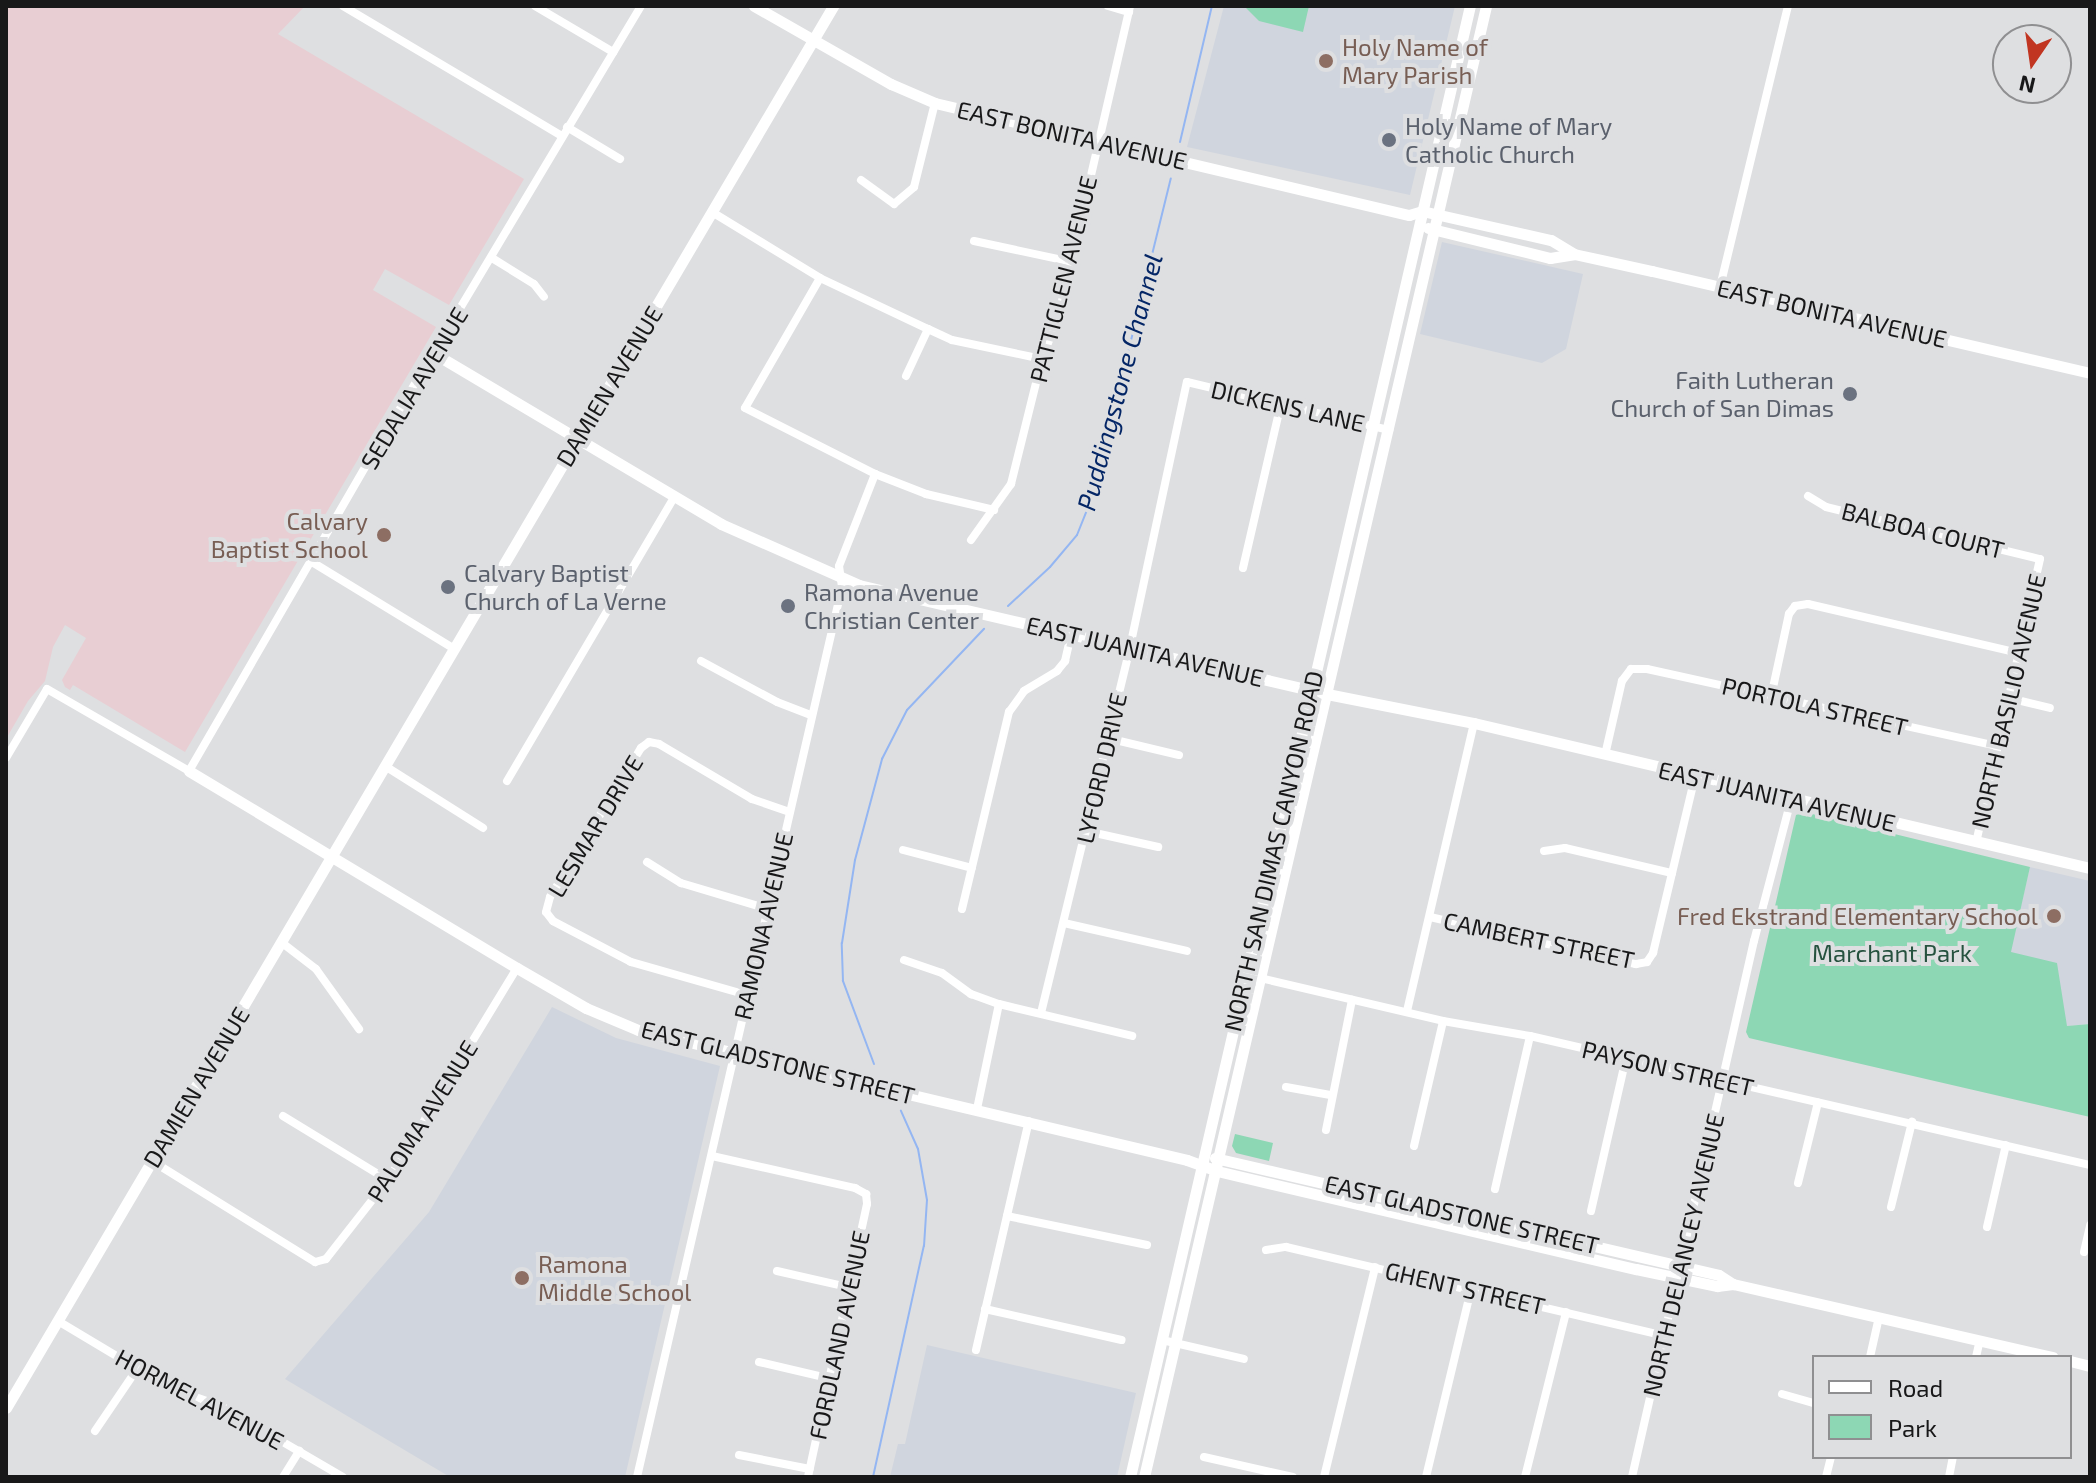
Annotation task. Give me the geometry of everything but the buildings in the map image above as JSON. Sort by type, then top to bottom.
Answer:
[{"type":"main road","name":"EAST BONITA AVENUE","points":[[754,6],[891,84],[935,103],[1409,215],[1422,211],[1551,240],[1574,254],[2090,373]]},
{"type":"main road","name":"DAMIEN AVENUE","points":[[6,1408],[833,6]]},
{"type":"main road","name":"NORTH SAN DIMAS CANYON ROAD","points":[[1130,1477],[1470,6]]},
{"type":"main road","name":"NORTH SAN DIMAS CANYON ROAD","points":[[1144,1477],[1486,6]]},
{"type":"main road","points":[[1409,215],[1419,226]]},
{"type":"main road","name":"EAST BONITA AVENUE","points":[[1419,226],[1550,258],[1574,254]]},
{"type":"main road","name":"EAST JUANITA AVENUE","points":[[435,354],[674,498],[750,538],[859,585],[1327,694],[1474,723],[2090,868]]},
{"type":"main road","name":"EAST GLADSTONE STREET","points":[[189,771],[517,968],[614,1020],[660,1036],[1680,1272],[1717,1286],[1733,1284],[2044,1355]]},
{"type":"street","points":[[343,6],[562,136]]},
{"type":"street","points":[[535,6],[613,52]]},
{"type":"street","name":"SEDALIA AVENUE","points":[[189,771],[641,6]]},
{"type":"street","points":[[1108,6],[1129,9]]},
{"type":"street","points":[[1720,287],[1788,6]]},
{"type":"street","name":"PATTIGLEN AVENUE","points":[[971,540],[1011,484],[1042,359],[1059,314],[1072,262],[1129,9]]},
{"type":"street","points":[[861,180],[894,204],[914,187],[935,103]]},
{"type":"street","points":[[567,127],[620,159]]},
{"type":"street","points":[[712,212],[820,278],[952,340],[1042,359]]},
{"type":"street","points":[[974,241],[1072,262]]},
{"type":"street","points":[[492,258],[534,284],[544,297]]},
{"type":"street","points":[[820,278],[745,408],[875,474],[926,494],[994,510]]},
{"type":"street","points":[[906,376],[928,329]]},
{"type":"street","name":"DICKENS LANE","points":[[1187,382],[1389,430]]},
{"type":"street","name":"LYFORD DRIVE","points":[[1041,1013],[1130,647],[1187,382]]},
{"type":"street","points":[[1243,568],[1281,403]]},
{"type":"street","name":"RAMONA AVENUE","points":[[637,1477],[842,587],[839,566],[875,474]]},
{"type":"street","name":"BALBOA COURT","points":[[1808,496],[1826,507],[2040,559]]},
{"type":"street","points":[[507,781],[674,498]]},
{"type":"street","name":"NORTH BASILIO AVENUE","points":[[1976,843],[2040,559]]},
{"type":"street","points":[[312,562],[453,648]]},
{"type":"street","points":[[1771,697],[1789,614],[1795,606],[1808,604],[2019,653]]},
{"type":"street","points":[[962,909],[1009,712],[1024,691],[1057,671],[1065,661],[1071,634]]},
{"type":"street","points":[[701,661],[777,702],[811,715]]},
{"type":"street","name":"PORTOLA STREET","points":[[1605,755],[1622,681],[1631,669],[1647,669],[1998,746]]},
{"type":"street","points":[[6,758],[47,689],[189,771]]},
{"type":"street","points":[[2009,698],[2050,708]]},
{"type":"street","points":[[1407,1011],[1474,723]]},
{"type":"street","points":[[1107,738],[1179,755]]},
{"type":"street","name":"LESMAR DRIVE","points":[[747,995],[631,962],[553,921],[546,912],[550,897],[641,748],[649,742],[659,744],[752,799],[789,812]]},
{"type":"street","points":[[385,766],[483,828]]},
{"type":"street","points":[[1544,851],[1565,848],[1672,873],[1695,777]]},
{"type":"street","name":"NORTH DELANCEY AVENUE","points":[[1632,1477],[1754,941],[1791,800]]},
{"type":"street","points":[[1086,831],[1158,847]]},
{"type":"street","points":[[903,850],[972,868]]},
{"type":"street","points":[[647,862],[681,883],[768,909]]},
{"type":"street","name":"CAMBERT STREET","points":[[1430,917],[1636,964],[1647,962],[1653,953],[1672,873]]},
{"type":"street","points":[[1064,923],[1187,951]]},
{"type":"street","points":[[281,942],[316,969],[359,1029]]},
{"type":"street","points":[[904,960],[942,973],[971,994],[999,1004],[1132,1036]]},
{"type":"street","name":"PALOMA AVENUE","points":[[152,1161],[315,1262],[326,1259],[388,1180],[517,968]]},
{"type":"street","name":"PAYSON STREET","points":[[1245,975],[1443,1021],[1530,1036],[2090,1165]]},
{"type":"street","points":[[1326,1130],[1330,1095],[1352,1000]]},
{"type":"street","points":[[977,1109],[999,1004]]},
{"type":"street","points":[[1414,1146],[1443,1021]]},
{"type":"street","points":[[1495,1189],[1530,1036]]},
{"type":"street","points":[[1591,1211],[1626,1058]]},
{"type":"street","points":[[1286,1087],[1330,1095]]},
{"type":"street","points":[[1798,1183],[1818,1102]]},
{"type":"street","points":[[283,1116],[388,1180]]},
{"type":"street","points":[[976,1350],[1029,1121]]},
{"type":"street","points":[[1891,1207],[1912,1122]]},
{"type":"street","points":[[1987,1227],[2006,1145]]},
{"type":"street","name":"FORDLAND AVENUE","points":[[712,1156],[855,1188],[866,1194],[867,1204],[809,1473]]},
{"type":"street","points":[[1007,1216],[1147,1245]]},
{"type":"street","points":[[2084,1252],[2090,1225]]},
{"type":"street","name":"GHENT STREET","points":[[1266,1250],[1286,1247],[1664,1336]]},
{"type":"street","points":[[1324,1477],[1375,1267]]},
{"type":"street","points":[[777,1271],[848,1287]]},
{"type":"street","points":[[1426,1477],[1471,1289]]},
{"type":"street","points":[[985,1309],[1122,1340]]},
{"type":"street","points":[[1525,1477],[1566,1312]]},
{"type":"street","points":[[1870,1355],[1879,1317]]},
{"type":"street","name":"HORMEL AVENUE","points":[[58,1321],[170,1388],[221,1406],[343,1477]]},
{"type":"street","points":[[1162,1340],[1244,1359]]},
{"type":"street","points":[[1976,1355],[1980,1340]]},
{"type":"street","points":[[759,1362],[828,1378]]},
{"type":"street","points":[[95,1431],[137,1369]]},
{"type":"street","points":[[1782,1394],[1812,1402]]},
{"type":"street","points":[[283,1477],[299,1451]]},
{"type":"street","points":[[739,1455],[809,1473]]},
{"type":"street","points":[[1204,1457],[1293,1477]]},
{"type":"shaded area","points":[[6,6],[305,6],[278,34],[524,179],[449,305],[385,269],[373,290],[436,327],[185,752],[73,685],[70,690],[65,687],[62,680],[86,638],[65,625],[53,647],[45,681],[28,701],[6,739]]},
{"type":"shaded area","name":"Holy Name of Mary Parish","points":[[1224,6],[1455,6],[1410,195],[1187,147]]},
{"type":"shaded area","points":[[1442,242],[1583,274],[1566,349],[1542,363],[1420,334]]},
{"type":"shaded area","name":"Fred Ekstrand Elementary School","points":[[2030,867],[2090,881],[2090,1024],[2067,1026],[2010,952]]},
{"type":"shaded area","name":"Ramona Middle School","points":[[552,1007],[616,1038],[720,1066],[625,1477],[450,1477],[285,1379],[429,1212]]},
{"type":"shaded area","points":[[927,1345],[1136,1393],[1117,1477],[890,1477],[898,1444],[905,1444]]},
{"type":"green space","points":[[1244,6],[1309,6],[1303,32],[1259,21]]},
{"type":"green space","name":"Marchant Park","points":[[1804,812],[2030,867],[2011,952],[2057,963],[2067,1026],[2090,1024],[2090,1117],[1749,1038],[1746,1032],[1796,815]]},
{"type":"green space","points":[[1235,1134],[1273,1143],[1269,1161],[1236,1153],[1232,1146]]},
{"type":"waterway","name":"Puddingstone Channel","points":[[1180,142],[1212,6]]},
{"type":"waterway","name":"Puddingstone Channel","points":[[1008,606],[1050,567],[1077,535],[1093,495],[1171,178]]},
{"type":"waterway","name":"Puddingstone Channel","points":[[874,1064],[843,981],[842,943],[855,860],[882,759],[907,710],[984,629]]},
{"type":"waterway","name":"Puddingstone Channel","points":[[873,1477],[924,1246],[927,1200],[918,1149],[901,1111]]},
{"type":"place","name":"Holy Name of Mary Parish","points":[[1326,61]]},
{"type":"place","name":"Holy Name of Mary Catholic Church","points":[[1389,140]]},
{"type":"place","name":"Faith Lutheran Church of San Dimas","points":[[1850,394]]},
{"type":"place","name":"Calvary Baptist School","points":[[384,535]]},
{"type":"place","name":"Calvary Baptist Church of La Verne","points":[[448,587]]},
{"type":"place","name":"Ramona Avenue Christian Center","points":[[788,606]]},
{"type":"place","name":"Fred Ekstrand Elementary School","points":[[2054,916]]},
{"type":"place","name":"Ramona Middle School","points":[[522,1278]]}]
